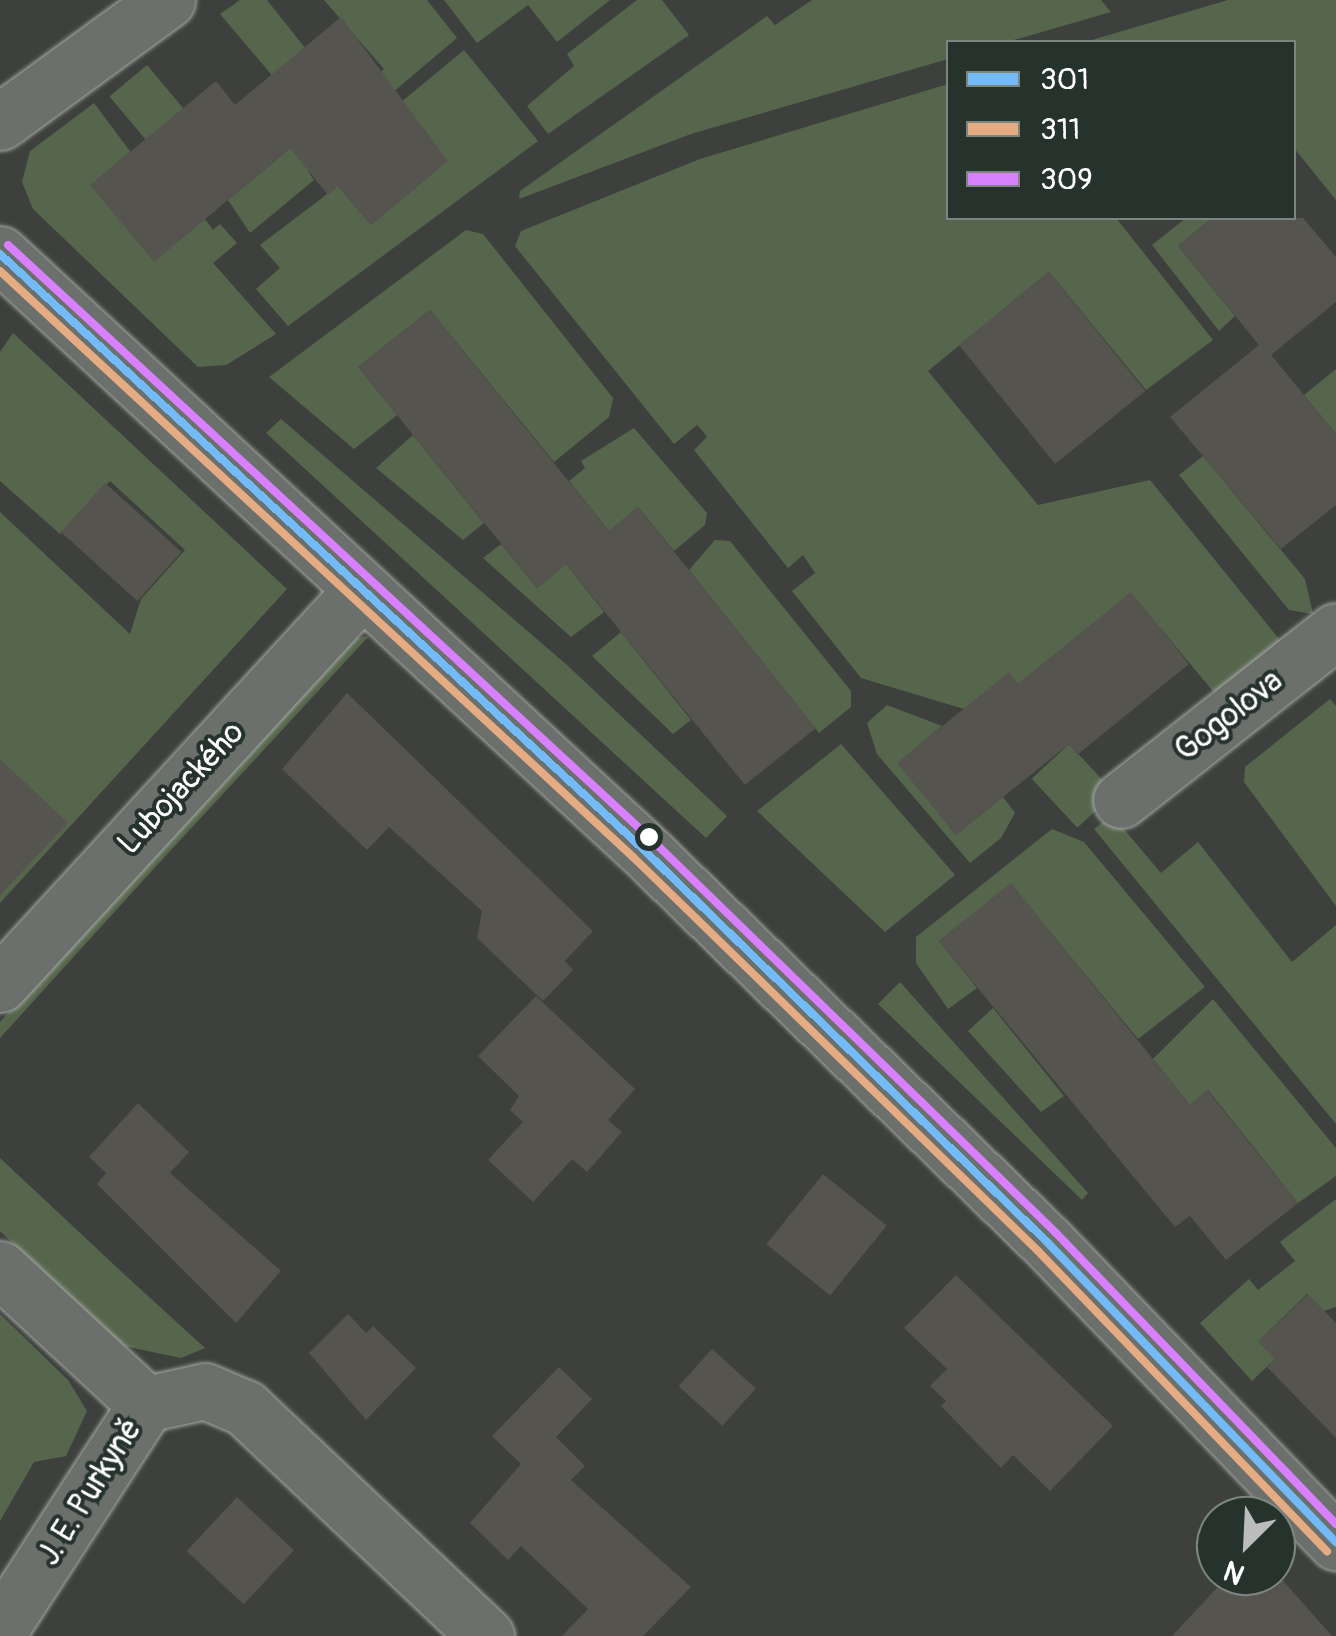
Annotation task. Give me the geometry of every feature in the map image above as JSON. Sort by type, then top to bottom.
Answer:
[{"type":"street","points":[[0,122],[167,0]]},
{"type":"street","points":[[0,254],[642,848],[1002,1197],[1336,1542]]},
{"type":"street","name":"Lubojackého","points":[[0,984],[361,591]]},
{"type":"street","name":"Gogolova","points":[[1121,800],[1336,631]]},
{"type":"street","points":[[0,1268],[146,1404]]},
{"type":"street","name":"J. E. Purkyně","points":[[0,1629],[146,1404],[205,1391],[245,1408],[486,1636]]},
{"type":"green space","points":[[240,0],[267,0],[309,53],[276,80],[220,14]]},
{"type":"green space","points":[[324,0],[427,0],[457,38],[386,98],[371,81],[384,69]]},
{"type":"green space","points":[[444,0],[610,0],[557,42],[528,5],[477,43]]},
{"type":"green space","points":[[637,0],[662,0],[689,35],[548,134],[527,106],[574,66],[567,54]]},
{"type":"green space","points":[[812,0],[1101,0],[1111,12],[1014,40],[946,40],[946,60],[691,134],[519,199],[520,191],[767,16],[775,25]]},
{"type":"green space","points":[[1228,0],[1336,0],[1336,200],[1296,150],[1296,40],[1092,40]]},
{"type":"green space","points":[[464,50],[538,141],[288,326],[256,289],[280,268],[260,245],[338,186],[371,225],[447,161],[394,108]]},
{"type":"green space","points":[[147,65],[187,112],[149,144],[109,96]]},
{"type":"green space","points":[[946,85],[946,220],[1118,220],[1213,340],[1146,390],[1049,272],[928,371],[1038,505],[1150,480],[1288,650],[1222,702],[1131,593],[1018,684],[1009,673],[964,709],[861,678],[792,591],[815,573],[803,555],[788,568],[694,450],[707,437],[702,430],[697,425],[674,444],[515,246],[521,231],[700,159]]},
{"type":"green space","points":[[94,103],[135,158],[124,157],[91,185],[205,219],[213,230],[220,224],[237,243],[213,263],[276,334],[226,365],[198,367],[33,209],[22,182],[30,151]]},
{"type":"green space","points":[[300,140],[318,162],[308,171],[314,180],[250,233],[228,200]]},
{"type":"green space","points":[[1183,220],[1210,220],[1178,246],[1235,316],[1219,331],[1152,245]]},
{"type":"green space","points":[[466,230],[483,234],[613,398],[609,417],[554,462],[430,310],[358,367],[397,415],[354,449],[269,377]]},
{"type":"green space","points":[[13,333],[287,589],[0,903],[0,512],[130,634],[141,599],[185,550],[110,481],[60,534],[0,481],[0,352]]},
{"type":"green space","points":[[1336,369],[1336,434],[1304,395]]},
{"type":"green space","points":[[281,419],[567,665],[727,816],[706,838],[266,433]]},
{"type":"green space","points":[[634,428],[707,513],[705,525],[674,551],[638,507],[609,531],[569,481],[585,468],[581,461]]},
{"type":"green space","points":[[413,435],[484,523],[463,540],[376,468]]},
{"type":"green space","points":[[1203,456],[1305,579],[1313,614],[1289,610],[1179,475]]},
{"type":"green space","points":[[715,540],[730,541],[851,691],[851,707],[819,733],[689,570]]},
{"type":"green space","points":[[501,544],[537,588],[566,564],[604,612],[571,637],[483,558]]},
{"type":"green space","points":[[621,632],[691,720],[673,734],[592,656]]},
{"type":"green space","points":[[369,636],[0,1038],[0,1022],[351,639]]},
{"type":"green space","points":[[1330,699],[1336,706],[1336,906],[1244,782],[1245,767]]},
{"type":"green space","points":[[887,705],[942,726],[898,763],[956,835],[1003,797],[1015,813],[1001,838],[970,863],[877,754],[867,723]]},
{"type":"green space","points":[[841,744],[955,875],[885,932],[757,811]]},
{"type":"green space","points":[[1069,744],[1115,793],[1077,828],[1032,779]]},
{"type":"green space","points":[[1112,815],[1161,873],[1198,842],[1292,962],[1336,925],[1336,1124],[1094,829]]},
{"type":"green space","points":[[1052,829],[1084,842],[1205,987],[1138,1039],[1011,884],[939,941],[977,988],[948,1009],[916,963],[916,937]]},
{"type":"green space","points":[[900,982],[1088,1193],[1082,1200],[878,1004]]},
{"type":"green space","points":[[1213,999],[1336,1148],[1336,1176],[1298,1203],[1208,1090],[1190,1105],[1153,1059]]},
{"type":"green space","points":[[993,1008],[1064,1096],[1041,1112],[968,1031]]},
{"type":"green space","points":[[0,1158],[205,1348],[181,1358],[119,1345],[0,1231]]},
{"type":"green space","points":[[1336,1199],[1336,1307],[1324,1311],[1307,1294],[1259,1341],[1275,1359],[1252,1381],[1200,1323],[1249,1279],[1258,1290],[1295,1261],[1280,1242]]},
{"type":"green space","points":[[0,1314],[68,1380],[87,1411],[66,1456],[34,1462],[0,1521]]},
{"type":"building","points":[[341,17],[448,161],[371,225],[338,186],[328,195],[290,148],[154,262],[90,185],[216,81],[235,105]]},
{"type":"building","points":[[1303,218],[1336,257],[1336,302],[1271,355],[1336,434],[1336,505],[1281,549],[1170,417],[1259,345],[1178,246],[1210,220]]},
{"type":"building","points":[[1049,272],[1145,391],[1055,464],[959,345]]},
{"type":"building","points":[[430,310],[609,531],[638,507],[816,728],[745,785],[566,564],[537,588],[358,367]]},
{"type":"building","points":[[105,483],[182,552],[137,601],[61,532]]},
{"type":"building","points":[[1131,592],[1189,664],[1077,755],[1069,744],[956,835],[897,763],[1009,672],[1018,684]]},
{"type":"building","points":[[347,693],[593,931],[565,961],[573,970],[543,1001],[477,938],[482,911],[389,827],[367,850],[282,769]]},
{"type":"building","points":[[0,759],[68,823],[0,895]]},
{"type":"building","points":[[1011,883],[1190,1105],[1207,1090],[1298,1203],[1226,1260],[1190,1216],[1175,1227],[939,941]]},
{"type":"building","points":[[536,996],[635,1089],[608,1120],[622,1132],[587,1172],[572,1159],[533,1202],[488,1160],[523,1122],[510,1110],[519,1096],[478,1056]]},
{"type":"building","points":[[138,1103],[189,1152],[170,1173],[281,1271],[236,1323],[97,1184],[106,1173],[89,1157]]},
{"type":"building","points":[[823,1174],[887,1226],[830,1296],[766,1244]]},
{"type":"building","points":[[956,1275],[1113,1426],[1050,1491],[1013,1455],[1001,1468],[941,1406],[946,1401],[930,1386],[947,1369],[904,1328]]},
{"type":"building","points":[[1308,1294],[1336,1323],[1336,1438],[1267,1367],[1275,1359],[1258,1342]]},
{"type":"building","points":[[348,1314],[366,1333],[373,1326],[416,1368],[366,1420],[309,1353]]},
{"type":"building","points":[[712,1349],[756,1388],[722,1426],[679,1386]]},
{"type":"building","points":[[559,1367],[592,1399],[556,1437],[585,1466],[571,1480],[691,1587],[643,1636],[562,1636],[588,1609],[521,1546],[508,1560],[470,1523],[521,1464],[492,1436]]},
{"type":"building","points":[[237,1497],[294,1550],[244,1604],[187,1551]]},
{"type":"building","points":[[1296,1595],[1332,1636],[1172,1636],[1209,1596]]},
{"type":"transit line","name":"309","points":[[8,245],[651,839],[1056,1233],[1336,1524]]},
{"type":"transit line","name":"301","points":[[0,254],[642,848],[1047,1242],[1336,1542]]},
{"type":"transit line","name":"311","points":[[0,271],[633,857],[1038,1251],[1327,1551]]}]
